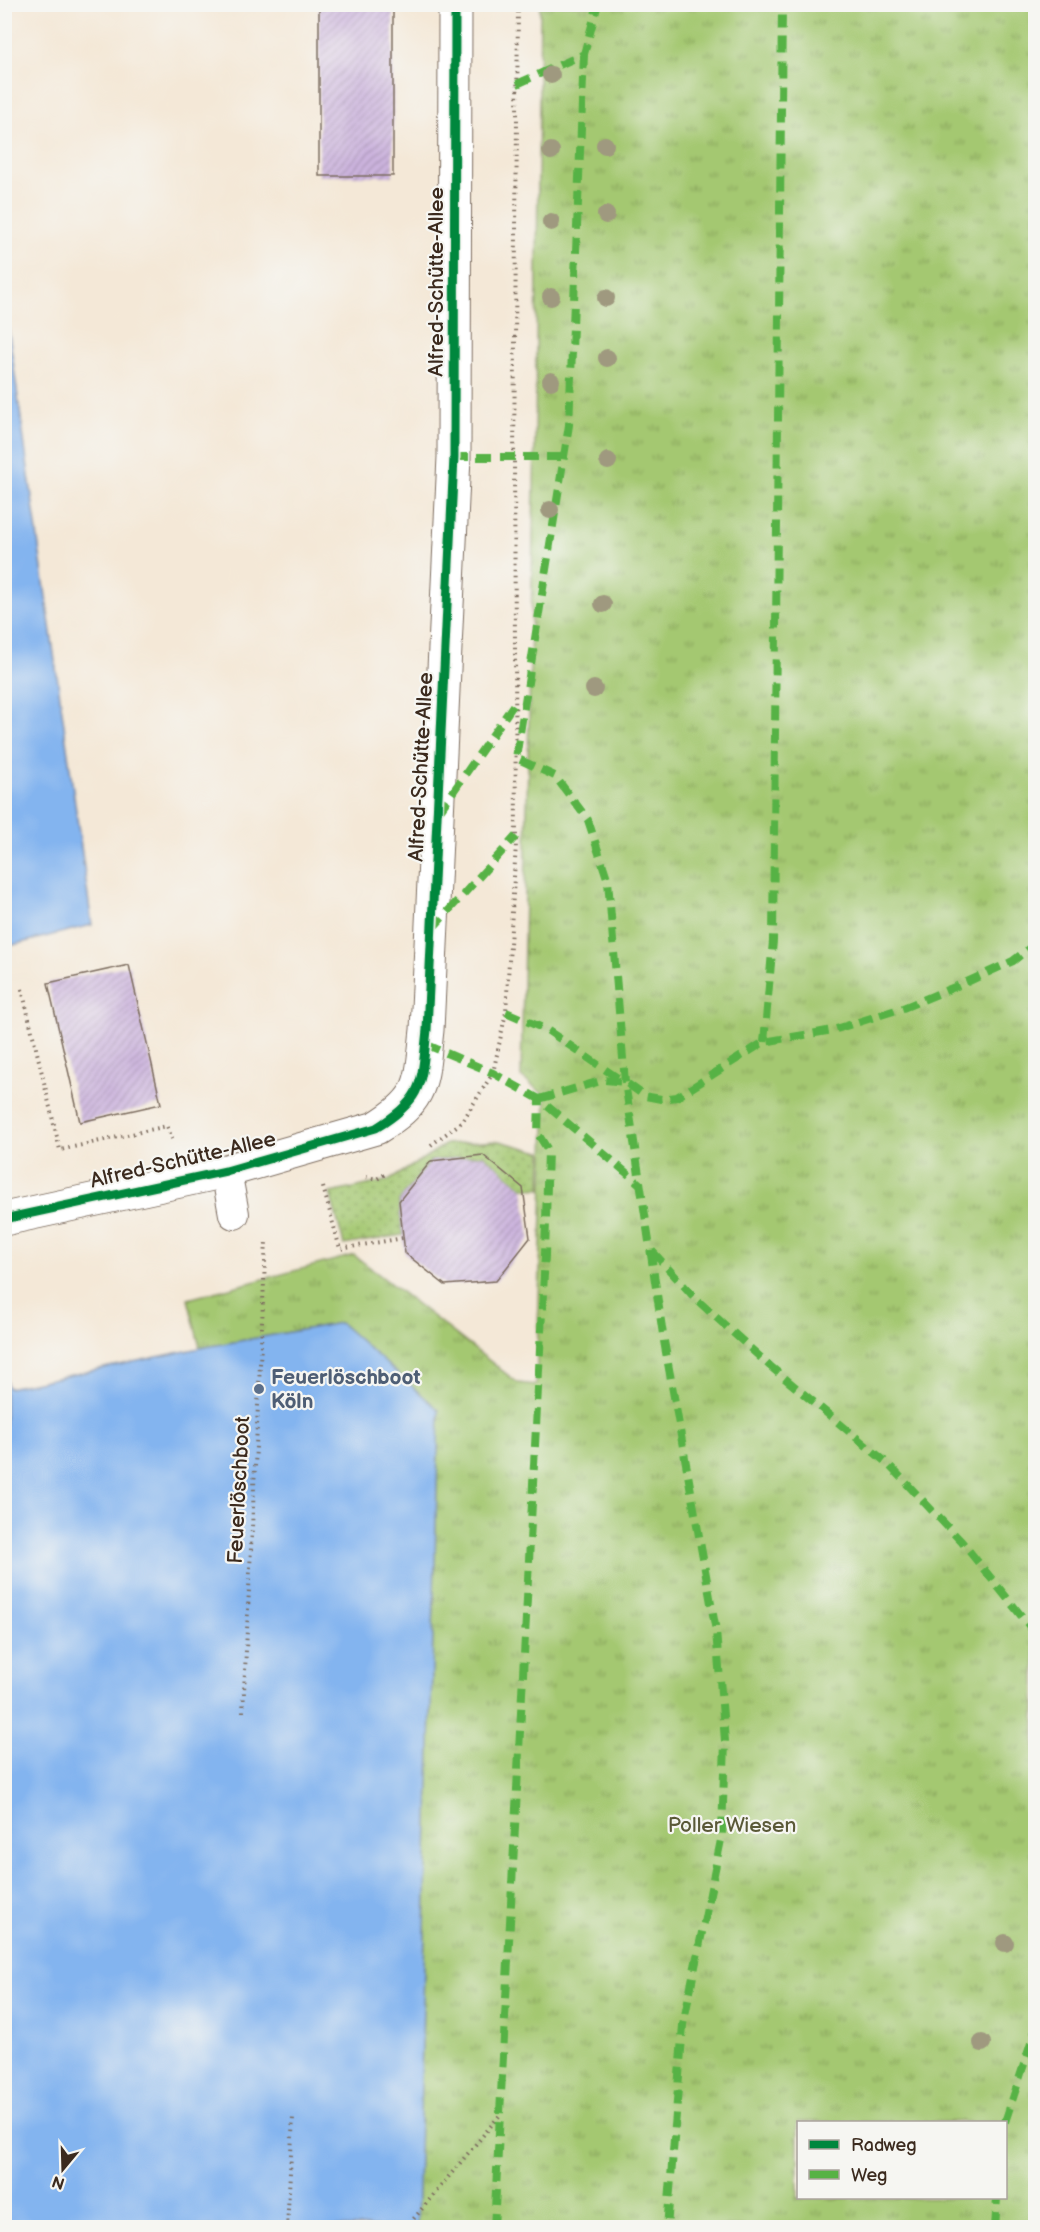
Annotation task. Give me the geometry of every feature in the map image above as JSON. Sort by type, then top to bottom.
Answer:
[{"type":"street","name":"Alfred-Schütte-Allee","points":[[4,1219],[226,1171],[376,1128],[396,1116],[412,1100],[421,1077],[427,1019],[454,457],[455,4]]},
{"type":"lane","points":[[226,1171],[234,1214]]},
{"type":"path","points":[[493,1073],[506,1012],[516,843],[514,457],[518,4]]},
{"type":"path","points":[[22,989],[60,1150],[167,1126],[173,1182]]},
{"type":"path","points":[[325,1194],[340,1249],[403,1238]]},
{"type":"path","points":[[406,2228],[500,2115]]},
{"type":"path","points":[[288,2228],[293,2117]]},
{"type":"green space","name":"Poller Wiesen","points":[[540,5],[1035,5],[1035,2227],[417,2227],[439,1410],[340,1323],[200,1348],[188,1299],[354,1255],[518,1383],[536,1385],[546,1096],[521,1077],[535,440]]},
{"type":"green space","points":[[499,1141],[542,1152],[541,1189],[523,1188],[483,1155],[431,1161],[399,1201],[403,1235],[344,1245],[330,1193],[390,1180],[446,1144]]},
{"type":"water","points":[[4,297],[92,925],[5,947],[4,947]]},
{"type":"water","points":[[340,1323],[439,1410],[417,2227],[5,2227],[5,1375],[8,1388],[200,1348]]},
{"type":"building","points":[[319,5],[393,5],[393,176],[319,176]]},
{"type":"building","points":[[129,965],[161,1104],[80,1122],[48,983]]},
{"type":"building","points":[[483,1155],[523,1188],[530,1238],[496,1281],[445,1285],[405,1253],[399,1201],[431,1161]]},
{"type":"marked path","points":[[517,84],[584,54],[598,4]]},
{"type":"marked path","points":[[764,1042],[773,941],[782,4]]},
{"type":"marked path","points":[[584,54],[569,425],[516,758],[555,776],[588,820],[608,881],[625,1082],[664,1341],[716,1631],[725,1741],[722,1835],[683,2025],[667,2228]]},
{"type":"marked path","points":[[454,457],[564,457]]},
{"type":"marked path","points":[[439,812],[516,701]]},
{"type":"marked path","points":[[432,929],[516,836]]},
{"type":"marked path","points":[[539,1099],[604,1080],[625,1082],[645,1096],[661,1099],[677,1097],[764,1042],[833,1030],[903,1008],[1013,961],[1036,943]]},
{"type":"marked path","points":[[506,1012],[547,1030],[622,1081]]},
{"type":"marked path","points":[[425,1044],[493,1073],[539,1099],[641,1185]]},
{"type":"marked path","points":[[494,2228],[545,1255],[548,1150],[538,1134],[539,1099]]},
{"type":"marked path","points":[[652,1251],[696,1299],[770,1366],[887,1463],[961,1541],[1036,1634]]},
{"type":"marked path","points":[[1005,2121],[1036,2028]]},
{"type":"marked path","points":[[995,2228],[997,2199]]},
{"type":"cycle path","points":[[4,1219],[226,1171],[376,1128],[404,1107],[418,1088],[427,1030],[454,457],[455,4]]},
{"type":"place","name":"Feuerlöschboot Köln","points":[[259,1389]]}]
